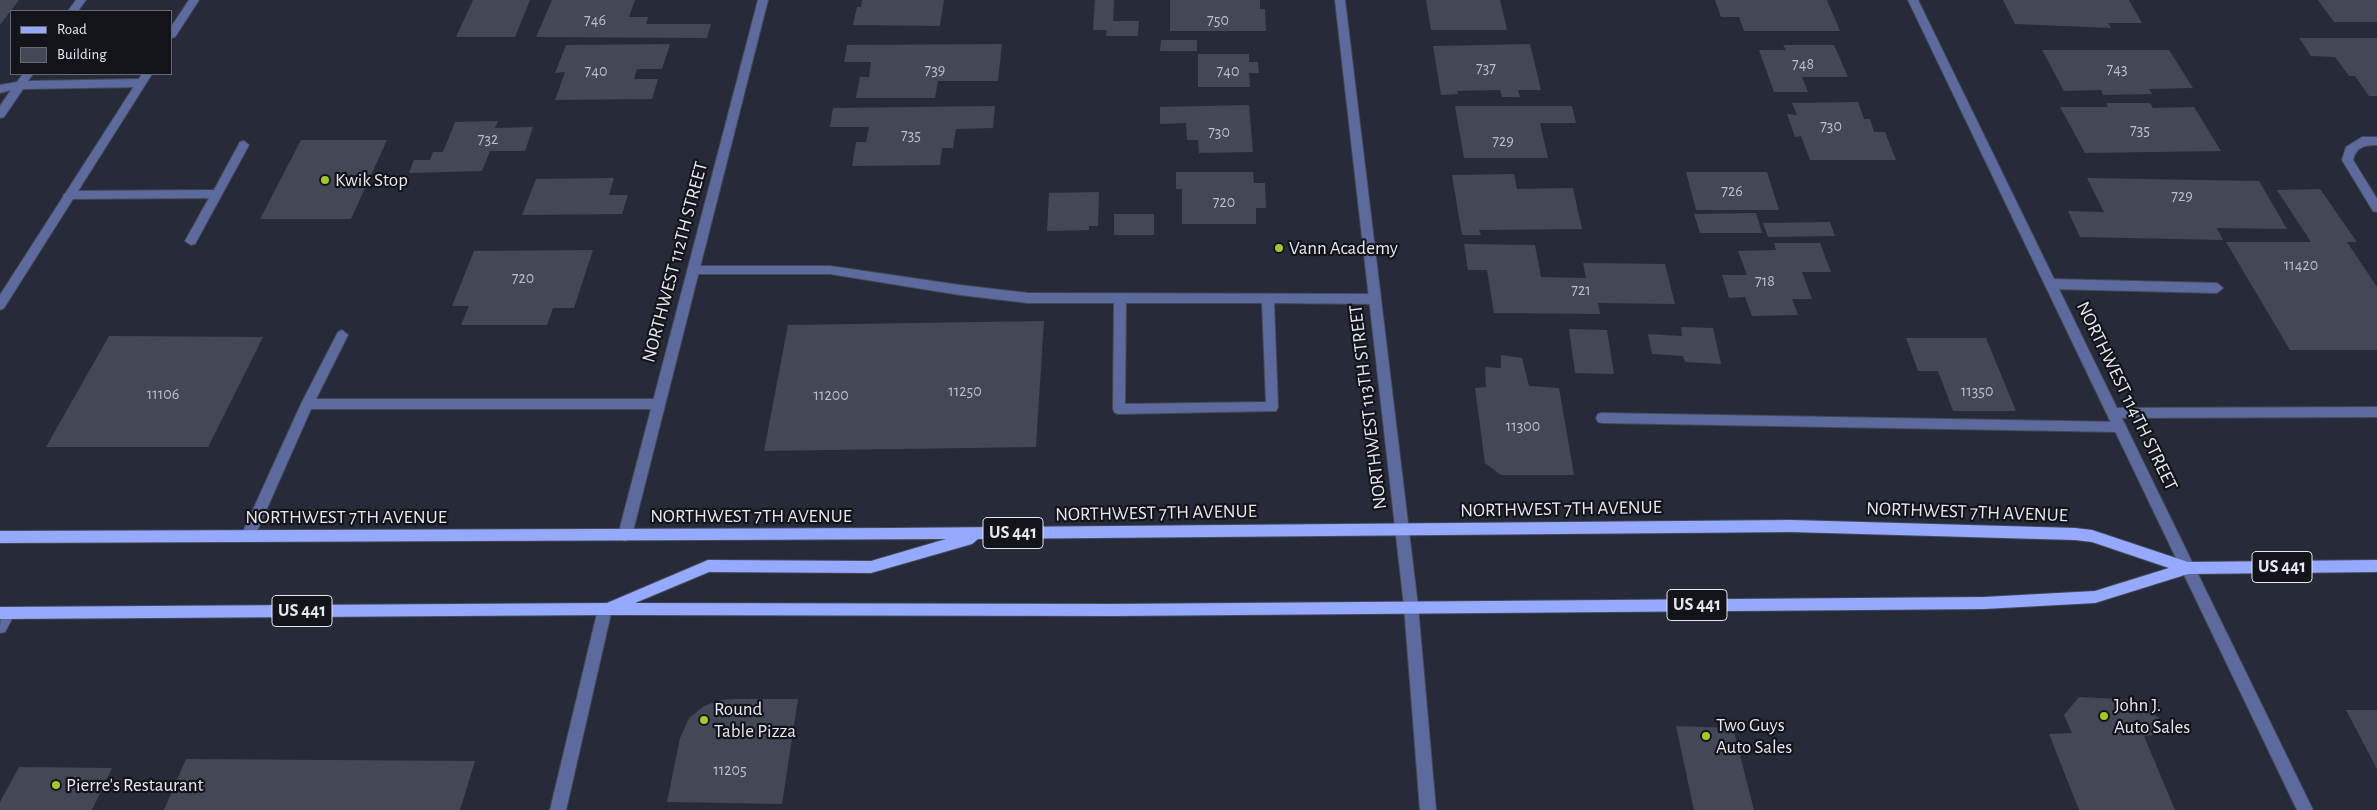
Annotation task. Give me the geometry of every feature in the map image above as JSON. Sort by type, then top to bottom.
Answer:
[{"type":"main road","name":"NORTHWEST 7TH AVENUE","points":[[0,537],[986,533],[1791,526],[2075,534],[2092,536],[2188,568]]},
{"type":"main road","points":[[605,609],[708,566],[871,567],[986,533]]},
{"type":"main road","name":"NORTHWEST 7TH AVENUE","points":[[4,613],[605,609],[1115,610],[1411,606],[1984,603],[2096,597],[2188,568],[2377,566]]},
{"type":"street","points":[[172,33],[194,0]]},
{"type":"street","name":"NORTHWEST 112TH STREET","points":[[625,535],[763,0]]},
{"type":"street","name":"NORTHWEST 113TH STREET","points":[[1340,0],[1411,606],[1428,810]]},
{"type":"street","name":"NORTHWEST 114TH STREET","points":[[1914,0],[2305,810]]},
{"type":"street","points":[[0,114],[27,75]]},
{"type":"street","points":[[0,89],[20,85],[144,79]]},
{"type":"street","points":[[0,305],[144,79]]},
{"type":"street","points":[[2377,141],[2362,141],[2350,150],[2347,160],[2377,208]]},
{"type":"street","points":[[191,241],[244,145]]},
{"type":"street","points":[[69,195],[217,194]]},
{"type":"street","points":[[693,270],[830,270],[960,290],[1028,298],[1375,298]]},
{"type":"street","points":[[2051,284],[2217,288]]},
{"type":"street","points":[[1120,298],[1119,409],[1272,407],[1268,298]]},
{"type":"street","points":[[248,536],[307,404],[342,335]]},
{"type":"street","points":[[307,404],[659,404]]},
{"type":"street","points":[[2113,413],[2377,412]]},
{"type":"street","points":[[1602,418],[2120,427]]},
{"type":"street","points":[[558,810],[605,609]]},
{"type":"street","points":[[0,627],[4,613]]},
{"type":"building","points":[[0,0],[19,0],[10,10],[0,25]]},
{"type":"building","points":[[473,0],[530,0],[515,37],[456,37]]},
{"type":"building","points":[[552,0],[635,0],[629,17],[648,17],[646,24],[711,24],[707,38],[536,37]]},
{"type":"building","points":[[862,0],[944,0],[940,26],[853,25],[857,7],[861,7]]},
{"type":"building","points":[[1095,0],[1114,0],[1113,21],[1139,21],[1138,36],[1106,36],[1107,30],[1093,30]]},
{"type":"building","points":[[1170,0],[1260,0],[1260,9],[1265,9],[1266,31],[1170,31]]},
{"type":"building","points":[[1426,0],[1500,0],[1507,30],[1431,30]]},
{"type":"building","points":[[1715,0],[1827,0],[1840,31],[1744,31],[1739,17],[1721,17]]},
{"type":"building","points":[[2003,0],[2129,0],[2142,23],[2108,23],[2111,28],[2015,24]]},
{"type":"building","points":[[2318,0],[2377,0],[2377,22],[2334,22]]},
{"type":"building","points":[[2299,38],[2377,38],[2377,96],[2369,96],[2355,76],[2349,76],[2335,57],[2311,56]]},
{"type":"building","points":[[1161,40],[1197,40],[1197,51],[1160,51]]},
{"type":"building","points":[[670,44],[662,69],[637,69],[634,79],[658,79],[652,99],[555,100],[565,72],[555,73],[566,45]]},
{"type":"building","points":[[1002,44],[998,81],[938,81],[935,98],[856,98],[860,77],[869,77],[871,62],[844,62],[847,45]]},
{"type":"building","points":[[1530,44],[1541,90],[1518,90],[1520,97],[1502,97],[1500,90],[1457,91],[1458,94],[1441,95],[1433,46]]},
{"type":"building","points":[[1783,45],[1834,45],[1848,77],[1802,77],[1808,92],[1774,92],[1759,50],[1786,50]]},
{"type":"building","points":[[2042,50],[2169,50],[2193,88],[2149,89],[2152,94],[2103,95],[2101,90],[2064,91]]},
{"type":"building","points":[[1198,54],[1249,54],[1249,62],[1258,62],[1259,73],[1249,73],[1250,87],[1198,87]]},
{"type":"building","points":[[1858,102],[1864,119],[1870,119],[1874,132],[1885,132],[1896,160],[1810,160],[1801,136],[1795,137],[1787,114],[1797,115],[1792,103]]},
{"type":"building","points":[[2106,103],[2150,103],[2153,108],[2194,107],[2221,151],[2085,153],[2060,107],[2108,107]]},
{"type":"building","points":[[1249,105],[1253,152],[1199,153],[1198,140],[1187,140],[1186,123],[1160,124],[1160,107]]},
{"type":"building","points":[[995,106],[993,128],[956,129],[953,148],[942,148],[940,165],[852,166],[856,142],[866,142],[869,127],[830,127],[833,108]]},
{"type":"building","points":[[1455,106],[1572,106],[1576,123],[1540,123],[1548,158],[1464,158]]},
{"type":"building","points":[[498,121],[495,128],[533,127],[525,151],[490,151],[482,171],[409,173],[414,160],[430,160],[433,152],[443,152],[455,122]]},
{"type":"building","name":"Kwik Stop","points":[[301,140],[387,140],[351,219],[260,219]]},
{"type":"building","points":[[1176,172],[1253,172],[1254,183],[1265,183],[1266,208],[1256,208],[1256,224],[1182,224],[1182,189],[1176,189]]},
{"type":"building","points":[[1686,172],[1767,172],[1779,210],[1696,210]]},
{"type":"building","points":[[1514,174],[1517,189],[1573,188],[1582,229],[1479,230],[1481,235],[1462,235],[1452,175]]},
{"type":"building","points":[[614,178],[609,195],[628,195],[622,214],[522,215],[536,179]]},
{"type":"building","points":[[2087,178],[2259,181],[2287,229],[2217,228],[2223,240],[2080,237],[2068,211],[2104,212]]},
{"type":"building","points":[[2320,189],[2357,242],[2347,242],[2377,287],[2377,350],[2290,350],[2226,242],[2311,242],[2277,190]]},
{"type":"building","points":[[1099,192],[1098,226],[1089,226],[1089,230],[1047,231],[1049,193]]},
{"type":"building","points":[[1756,213],[1762,233],[1700,233],[1694,214]]},
{"type":"building","points":[[1114,214],[1154,214],[1154,235],[1114,235]]},
{"type":"building","points":[[1830,222],[1835,236],[1768,237],[1763,223]]},
{"type":"building","points":[[1774,243],[1820,243],[1831,272],[1802,272],[1812,299],[1792,299],[1798,315],[1752,316],[1745,297],[1729,298],[1722,275],[1747,275],[1738,251],[1776,250]]},
{"type":"building","points":[[1464,244],[1535,245],[1541,277],[1586,278],[1583,263],[1665,264],[1675,304],[1598,303],[1600,314],[1494,313],[1487,270],[1468,270]]},
{"type":"building","points":[[593,250],[574,308],[553,308],[547,325],[461,325],[469,306],[452,306],[474,251]]},
{"type":"building","points":[[1044,321],[1036,447],[764,451],[788,325]]},
{"type":"building","points":[[1681,327],[1713,328],[1721,364],[1685,362],[1683,356],[1652,354],[1648,334],[1682,336]]},
{"type":"building","points":[[1569,329],[1607,330],[1614,374],[1575,373]]},
{"type":"building","points":[[109,336],[263,337],[208,447],[46,447]]},
{"type":"building","points":[[1906,338],[1986,338],[2016,411],[1953,411],[1938,371],[1918,371]]},
{"type":"building","points":[[1501,355],[1522,358],[1529,386],[1559,388],[1574,475],[1501,475],[1485,463],[1475,388],[1486,387],[1485,367],[1501,368]]},
{"type":"building","points":[[2079,697],[2138,700],[2161,720],[2169,733],[2144,736],[2175,810],[2079,810],[2049,734],[2072,733],[2064,715]]},
{"type":"building","points":[[798,699],[782,804],[667,802],[680,738],[689,718],[704,706],[720,700]]},
{"type":"building","points":[[2346,710],[2377,710],[2377,769]]},
{"type":"building","points":[[1676,726],[1733,728],[1754,810],[1694,810]]},
{"type":"building","points":[[186,759],[475,761],[460,810],[164,810]]},
{"type":"building","name":"Pierre's Restaurant","points":[[19,767],[112,768],[92,810],[0,810],[0,802]]},
{"type":"place","name":"Kwik Stop","points":[[325,180]]},
{"type":"place","name":"Vann Academy","points":[[1279,248]]},
{"type":"place","name":"John J. Auto Sales","points":[[2104,716]]},
{"type":"place","name":"Round Table Pizza","points":[[704,720]]},
{"type":"place","name":"Two Guys Auto Sales","points":[[1706,736]]},
{"type":"place","name":"Pierre's Restaurant","points":[[56,785]]}]
